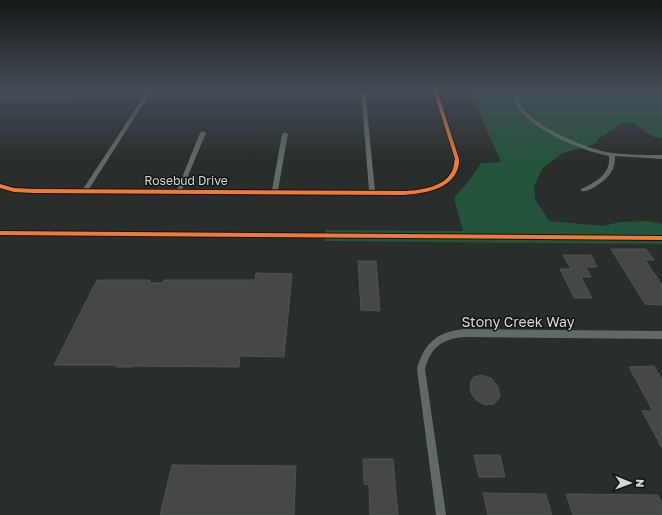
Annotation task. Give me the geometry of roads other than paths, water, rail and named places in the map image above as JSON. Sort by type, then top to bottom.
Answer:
[{"type":"street","points":[[85,190],[134,114]]},
{"type":"street","points":[[365,114],[372,193]]},
{"type":"street","name":"Rosebud Drive","points":[[0,186],[22,190],[179,192],[405,193],[426,191],[441,185],[453,174],[456,167],[457,159],[443,114]]},
{"type":"street","points":[[523,114],[531,120],[584,146],[612,154],[636,157],[662,157]]},
{"type":"street","points":[[179,192],[203,133]]},
{"type":"street","points":[[275,192],[285,134]]},
{"type":"street","points":[[583,190],[599,182],[608,174],[613,164],[612,154]]},
{"type":"street","name":"Stony Creek Way","points":[[441,515],[421,369],[423,358],[435,342],[448,335],[464,333],[662,335]]}]
